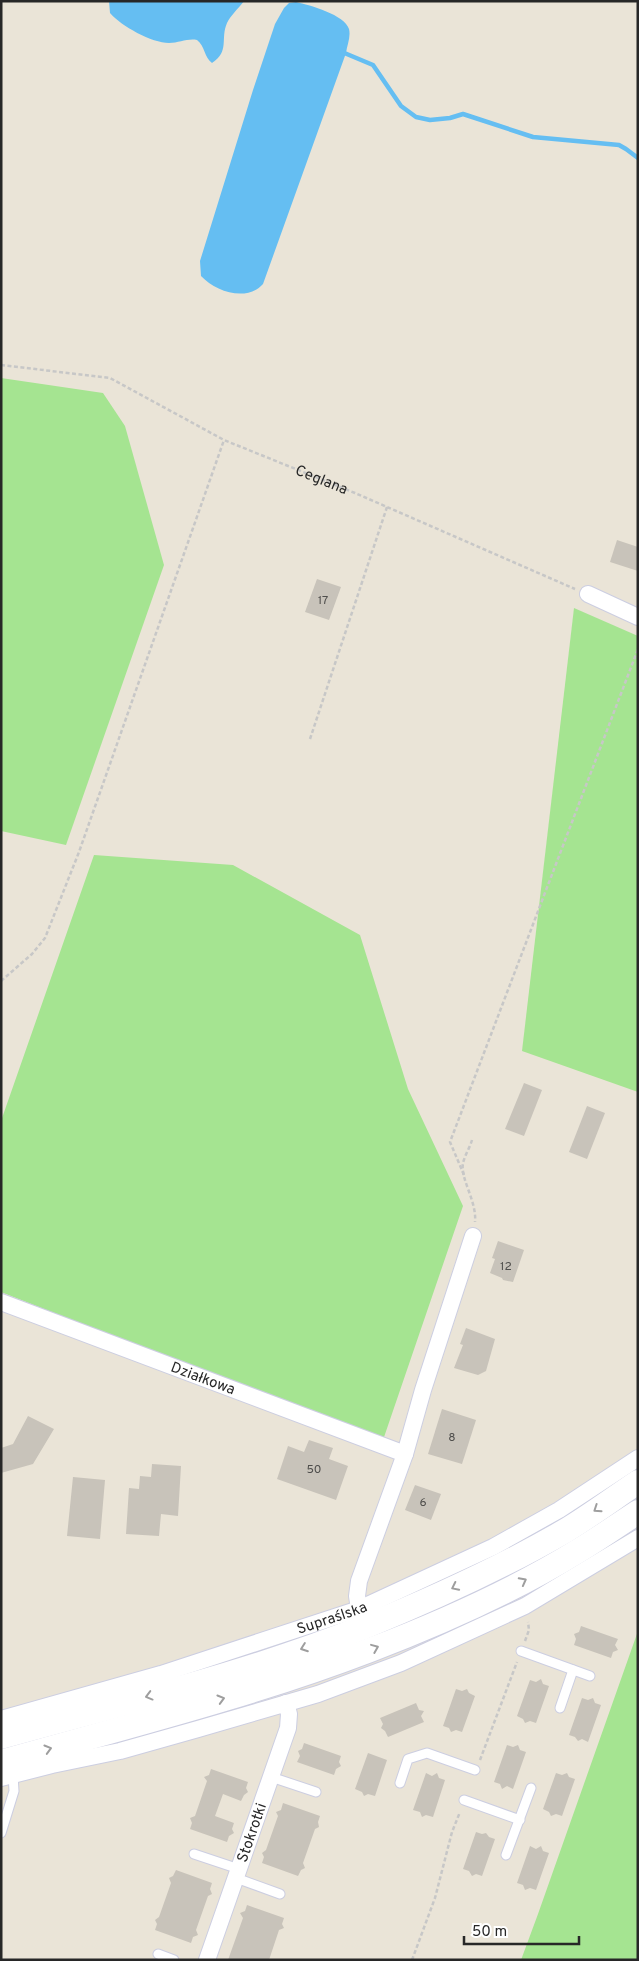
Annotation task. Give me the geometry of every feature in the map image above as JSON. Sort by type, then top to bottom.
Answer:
[{"type":"main road","points":[[1,1737],[266,1662],[362,1628],[436,1597],[503,1564],[566,1530],[638,1482]]},
{"type":"main road","points":[[5,1772],[274,1684],[370,1650],[446,1619],[515,1586],[578,1552],[638,1512]]},
{"type":"street","points":[[588,594],[638,616]]},
{"type":"street","points":[[359,1610],[357,1596],[358,1581],[405,1454],[423,1390],[473,1236]]},
{"type":"street","name":"Działkowa","points":[[1,1302],[405,1454]]},
{"type":"street","name":"Supraślska","points":[[1,1719],[161,1674],[359,1610],[493,1547],[559,1510],[638,1458]]},
{"type":"street","points":[[5,1772],[120,1751],[318,1694],[402,1663],[525,1606],[638,1538]]},
{"type":"street","name":"Stokrotki","points":[[207,1960],[288,1728],[289,1714],[286,1703]]},
{"type":"lane","points":[[521,1651],[590,1676]]},
{"type":"lane","points":[[560,1708],[573,1670]]},
{"type":"lane","points":[[400,1783],[408,1759],[426,1753],[476,1770]]},
{"type":"lane","points":[[1,1833],[14,1790],[5,1772]]},
{"type":"lane","points":[[271,1776],[316,1792]]},
{"type":"lane","points":[[506,1855],[531,1788]]},
{"type":"lane","points":[[464,1800],[520,1820]]},
{"type":"lane","points":[[194,1854],[280,1894]]},
{"type":"lane","points":[[158,1954],[174,1960]]},
{"type":"path","name":"Ceglana","points":[[1,365],[110,378],[224,440],[387,507],[588,594]]},
{"type":"path","points":[[1,981],[32,954],[45,938],[78,852],[224,440]]},
{"type":"path","points":[[310,739],[387,507]]},
{"type":"path","points":[[473,1236],[475,1217],[472,1198],[450,1142],[638,648]]},
{"type":"path","points":[[464,1174],[463,1164],[472,1140]]},
{"type":"green space","points":[[1,378],[103,393],[125,426],[164,565],[66,845],[1,831]]},
{"type":"green space","points":[[574,608],[638,636],[638,1092],[522,1051]]},
{"type":"green space","points":[[94,855],[233,865],[360,935],[408,1089],[463,1206],[382,1443],[1,1292],[1,1121]]},
{"type":"green space","points":[[638,1631],[638,1960],[521,1960],[538,1914]]},
{"type":"water","points":[[109,1],[244,1],[227,23],[223,49],[218,58],[212,63],[197,40],[173,43],[162,42],[146,37],[129,28],[110,13]]},
{"type":"water","points":[[296,2],[326,11],[341,19],[349,29],[350,35],[346,53],[263,284],[249,293],[232,293],[215,287],[201,276],[200,261],[275,24],[284,8],[289,3]]},
{"type":"building","points":[[617,540],[638,547],[638,571],[610,562]]},
{"type":"building","points":[[317,579],[341,587],[329,620],[305,612]]},
{"type":"building","points":[[524,1083],[542,1090],[524,1136],[505,1129]]},
{"type":"building","points":[[587,1106],[605,1113],[587,1159],[569,1152]]},
{"type":"building","points":[[498,1241],[524,1250],[513,1282],[503,1280],[490,1273],[495,1259],[492,1258]]},
{"type":"building","points":[[466,1328],[495,1339],[486,1371],[478,1375],[454,1368],[463,1345],[460,1344]]},
{"type":"building","points":[[442,1409],[476,1420],[462,1464],[428,1454]]},
{"type":"building","points":[[28,1416],[54,1429],[33,1464],[1,1473],[1,1448],[13,1444]]},
{"type":"building","points":[[309,1440],[333,1448],[329,1459],[348,1466],[336,1500],[277,1479],[288,1446],[304,1452]]},
{"type":"building","points":[[152,1464],[181,1466],[178,1516],[161,1514],[159,1536],[126,1534],[129,1488],[139,1489],[140,1476],[151,1477]]},
{"type":"building","points":[[73,1477],[105,1480],[100,1539],[67,1536]]},
{"type":"building","points":[[415,1485],[441,1494],[431,1520],[405,1510]]},
{"type":"building","points":[[581,1626],[618,1639],[615,1645],[618,1650],[613,1652],[611,1658],[574,1645],[576,1639],[574,1634],[579,1632]]},
{"type":"building","points":[[541,1679],[543,1684],[549,1686],[536,1723],[530,1721],[525,1723],[523,1719],[517,1716],[530,1680],[536,1682]]},
{"type":"building","points":[[456,1689],[462,1691],[467,1689],[469,1693],[475,1696],[462,1732],[456,1730],[451,1732],[449,1728],[443,1726]]},
{"type":"building","points":[[582,1698],[588,1700],[593,1698],[595,1703],[601,1705],[588,1742],[582,1739],[578,1741],[575,1737],[569,1735]]},
{"type":"building","points":[[416,1703],[419,1710],[424,1711],[421,1716],[424,1722],[388,1737],[381,1728],[383,1724],[380,1718]]},
{"type":"building","points":[[304,1743],[341,1756],[339,1762],[341,1766],[336,1769],[334,1775],[297,1762],[300,1756],[298,1751],[302,1749]]},
{"type":"building","points":[[507,1745],[513,1747],[518,1745],[520,1750],[526,1752],[513,1789],[507,1786],[502,1789],[500,1784],[494,1782]]},
{"type":"building","points":[[368,1753],[387,1760],[375,1796],[368,1794],[364,1796],[362,1792],[355,1789]]},
{"type":"building","points":[[211,1769],[248,1782],[246,1788],[248,1792],[241,1801],[223,1794],[215,1816],[234,1823],[232,1829],[234,1833],[229,1836],[227,1842],[190,1829],[192,1823],[190,1818],[195,1816],[207,1781],[204,1777],[209,1775]]},
{"type":"building","points":[[426,1773],[432,1776],[437,1773],[439,1778],[445,1780],[433,1817],[426,1815],[422,1817],[420,1812],[413,1810]]},
{"type":"building","points":[[556,1773],[562,1775],[567,1773],[569,1777],[575,1779],[562,1816],[556,1814],[551,1816],[549,1812],[543,1809]]},
{"type":"building","points":[[283,1803],[320,1816],[319,1827],[315,1829],[303,1863],[305,1868],[301,1870],[298,1876],[262,1863],[264,1857],[262,1853],[266,1850],[278,1816],[276,1812],[281,1810]]},
{"type":"building","points":[[476,1832],[486,1833],[489,1837],[495,1839],[482,1876],[476,1874],[472,1876],[469,1871],[463,1869]]},
{"type":"building","points":[[530,1846],[536,1849],[541,1846],[543,1851],[549,1853],[536,1890],[530,1888],[525,1890],[523,1885],[517,1883]]},
{"type":"building","points":[[176,1870],[212,1883],[210,1889],[212,1894],[208,1896],[196,1930],[198,1935],[193,1937],[191,1943],[155,1930],[157,1924],[155,1920],[159,1917],[171,1883],[169,1878],[173,1876]]},
{"type":"building","points":[[247,1905],[284,1918],[282,1924],[284,1928],[279,1930],[269,1960],[228,1960],[243,1918],[240,1913],[245,1911]]},
{"type":"waterway","points":[[342,52],[373,65],[401,106],[416,117],[430,120],[450,118],[463,114],[533,137],[619,145],[638,158]]}]
